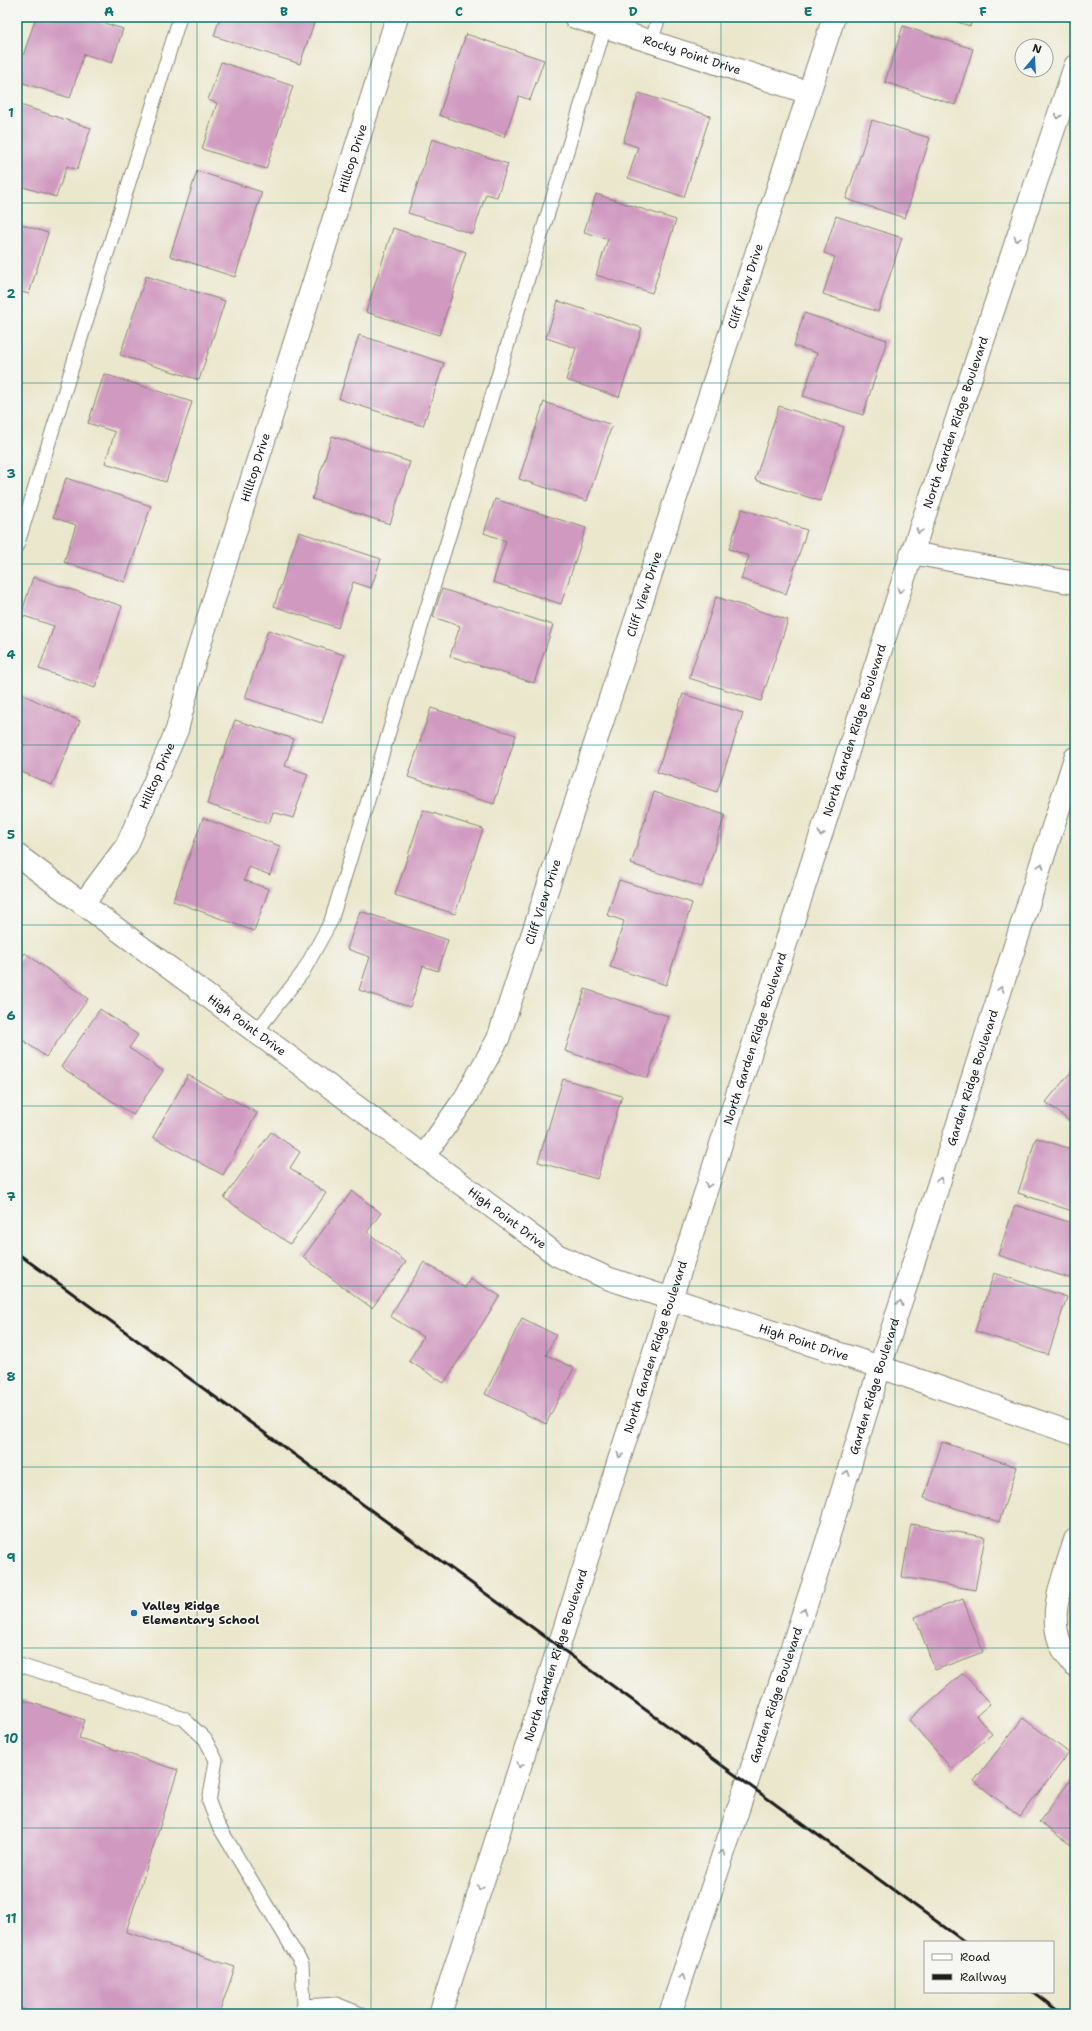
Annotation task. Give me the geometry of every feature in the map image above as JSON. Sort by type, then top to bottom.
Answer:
[{"type":"street","name":"Hilltop Drive","points":[[83,904],[127,846],[177,730],[194,663],[397,17]]},
{"type":"street","name":"Rocky Point Drive","points":[[575,17],[809,93]]},
{"type":"street","name":"Cliff View Drive","points":[[424,1156],[465,1098],[498,1039],[834,17]]},
{"type":"street","name":"North Garden Ridge Boulevard","points":[[440,2014],[912,553],[1075,66]]},
{"type":"street","points":[[912,553],[1075,583]]},
{"type":"street","name":"Garden Ridge Boulevard","points":[[670,2014],[824,1552],[880,1367],[1075,758]]},
{"type":"street","name":"High Point Drive","points":[[17,855],[557,1255],[607,1278],[880,1367],[1075,1434]]},
{"type":"street","points":[[1075,1540],[1060,1589],[1055,1618],[1058,1636],[1064,1651],[1075,1666]]},
{"type":"lane","points":[[17,546],[180,17]]},
{"type":"lane","points":[[651,42],[659,17]]},
{"type":"lane","points":[[256,1032],[303,972],[331,921],[605,27]]},
{"type":"lane","points":[[17,1664],[184,1719],[205,1739],[216,1760],[209,1802],[216,1820],[302,1964],[302,2010],[336,2004],[361,2014]]},
{"type":"building","points":[[36,17],[86,17],[123,29],[112,63],[84,54],[70,98],[17,81],[17,74]]},
{"type":"building","points":[[220,17],[316,17],[300,64],[214,36]]},
{"type":"building","points":[[942,17],[973,17],[970,26]]},
{"type":"building","points":[[903,26],[973,49],[955,105],[885,82]]},
{"type":"building","points":[[466,34],[544,60],[530,100],[519,96],[504,137],[439,115]]},
{"type":"building","points":[[221,62],[293,86],[266,169],[202,149],[217,103],[208,100]]},
{"type":"building","points":[[639,93],[710,116],[684,197],[628,178],[638,147],[623,142]]},
{"type":"building","points":[[17,104],[91,128],[77,170],[67,166],[56,197],[17,185]]},
{"type":"building","points":[[872,120],[930,138],[905,218],[846,199]]},
{"type":"building","points":[[432,139],[508,164],[497,197],[486,194],[473,234],[408,213]]},
{"type":"building","points":[[197,171],[262,192],[235,277],[170,256]]},
{"type":"building","points":[[596,194],[676,220],[652,293],[596,275],[608,239],[584,232]]},
{"type":"building","points":[[836,216],[902,238],[878,312],[823,294],[835,257],[824,253]]},
{"type":"building","points":[[17,223],[48,233],[29,294],[17,291]]},
{"type":"building","points":[[393,228],[466,252],[439,335],[366,312]]},
{"type":"building","points":[[146,276],[225,301],[199,380],[120,355]]},
{"type":"building","points":[[558,301],[642,328],[619,397],[566,380],[576,348],[546,338]]},
{"type":"building","points":[[804,313],[887,340],[863,415],[803,396],[817,353],[794,346]]},
{"type":"building","points":[[359,335],[444,363],[423,426],[339,399]]},
{"type":"building","points":[[104,374],[192,402],[166,482],[105,463],[115,432],[88,423]]},
{"type":"building","points":[[544,402],[612,425],[587,501],[519,479]]},
{"type":"building","points":[[779,406],[844,427],[820,501],[755,480]]},
{"type":"building","points":[[332,436],[410,462],[390,524],[312,499]]},
{"type":"building","points":[[66,478],[151,506],[125,582],[64,562],[76,525],[53,517]]},
{"type":"building","points":[[495,499],[586,528],[561,604],[493,582],[506,541],[484,533]]},
{"type":"building","points":[[742,509],[807,530],[786,594],[741,579],[749,556],[729,549]]},
{"type":"building","points":[[299,532],[381,559],[371,588],[353,582],[338,628],[274,606]]},
{"type":"building","points":[[33,577],[122,606],[95,688],[39,669],[54,626],[21,615]]},
{"type":"building","points":[[442,589],[553,625],[534,683],[450,656],[460,626],[433,617]]},
{"type":"building","points":[[716,597],[788,620],[761,701],[689,678]]},
{"type":"building","points":[[268,630],[344,655],[322,723],[245,698]]},
{"type":"building","points":[[17,692],[80,721],[52,785],[17,770]]},
{"type":"building","points":[[683,694],[743,713],[717,792],[657,772]]},
{"type":"building","points":[[431,708],[516,735],[494,804],[408,777]]},
{"type":"building","points":[[235,720],[294,739],[285,766],[308,774],[293,818],[273,812],[269,824],[207,804]]},
{"type":"building","points":[[654,792],[725,815],[702,887],[631,864]]},
{"type":"building","points":[[423,810],[483,829],[455,914],[395,895]]},
{"type":"building","points":[[203,818],[280,846],[270,875],[249,867],[244,880],[269,889],[254,931],[173,901]]},
{"type":"building","points":[[619,880],[692,903],[666,985],[610,967],[624,921],[607,915]]},
{"type":"building","points":[[360,911],[448,940],[438,971],[423,966],[410,1007],[359,990],[370,957],[347,949]]},
{"type":"building","points":[[25,953],[88,999],[46,1057],[17,1036],[17,964]]},
{"type":"building","points":[[585,989],[668,1016],[648,1078],[565,1051]]},
{"type":"building","points":[[100,1009],[138,1035],[129,1048],[163,1071],[133,1115],[61,1067]]},
{"type":"building","points":[[1075,1067],[1075,1126],[1046,1102]]},
{"type":"building","points":[[188,1075],[257,1113],[223,1175],[153,1137]]},
{"type":"building","points":[[563,1079],[622,1096],[597,1179],[538,1162]]},
{"type":"building","points":[[271,1132],[300,1152],[290,1168],[326,1193],[290,1244],[224,1198]]},
{"type":"building","points":[[1036,1138],[1075,1150],[1075,1212],[1018,1193]]},
{"type":"building","points":[[352,1191],[381,1213],[367,1232],[406,1262],[372,1308],[303,1257]]},
{"type":"building","points":[[1015,1205],[1075,1224],[1075,1280],[998,1255]]},
{"type":"building","points":[[424,1262],[465,1288],[470,1278],[500,1296],[444,1383],[409,1361],[423,1337],[390,1316]]},
{"type":"building","points":[[994,1273],[1067,1297],[1048,1355],[975,1331]]},
{"type":"building","points":[[522,1318],[556,1335],[546,1355],[574,1368],[546,1424],[485,1394]]},
{"type":"building","points":[[942,1442],[1017,1467],[999,1522],[924,1498]]},
{"type":"building","points":[[911,1524],[985,1537],[975,1590],[902,1577]]},
{"type":"building","points":[[963,1599],[983,1652],[935,1670],[915,1617]]},
{"type":"building","points":[[963,1673],[990,1704],[976,1716],[992,1734],[952,1769],[909,1720]]},
{"type":"building","points":[[17,1698],[85,1720],[79,1738],[178,1770],[126,1932],[235,1967],[219,2014],[37,2014],[17,2007]]},
{"type":"building","points":[[1023,1718],[1069,1753],[1020,1817],[974,1781]]},
{"type":"building","points":[[1075,1774],[1075,1848],[1039,1822]]},
{"type":"railway","points":[[17,1253],[964,1941]]},
{"type":"railway","points":[[1034,1993],[1062,2014]]},
{"type":"place","name":"Valley Ridge Elementary School","points":[[134,1613]]}]
